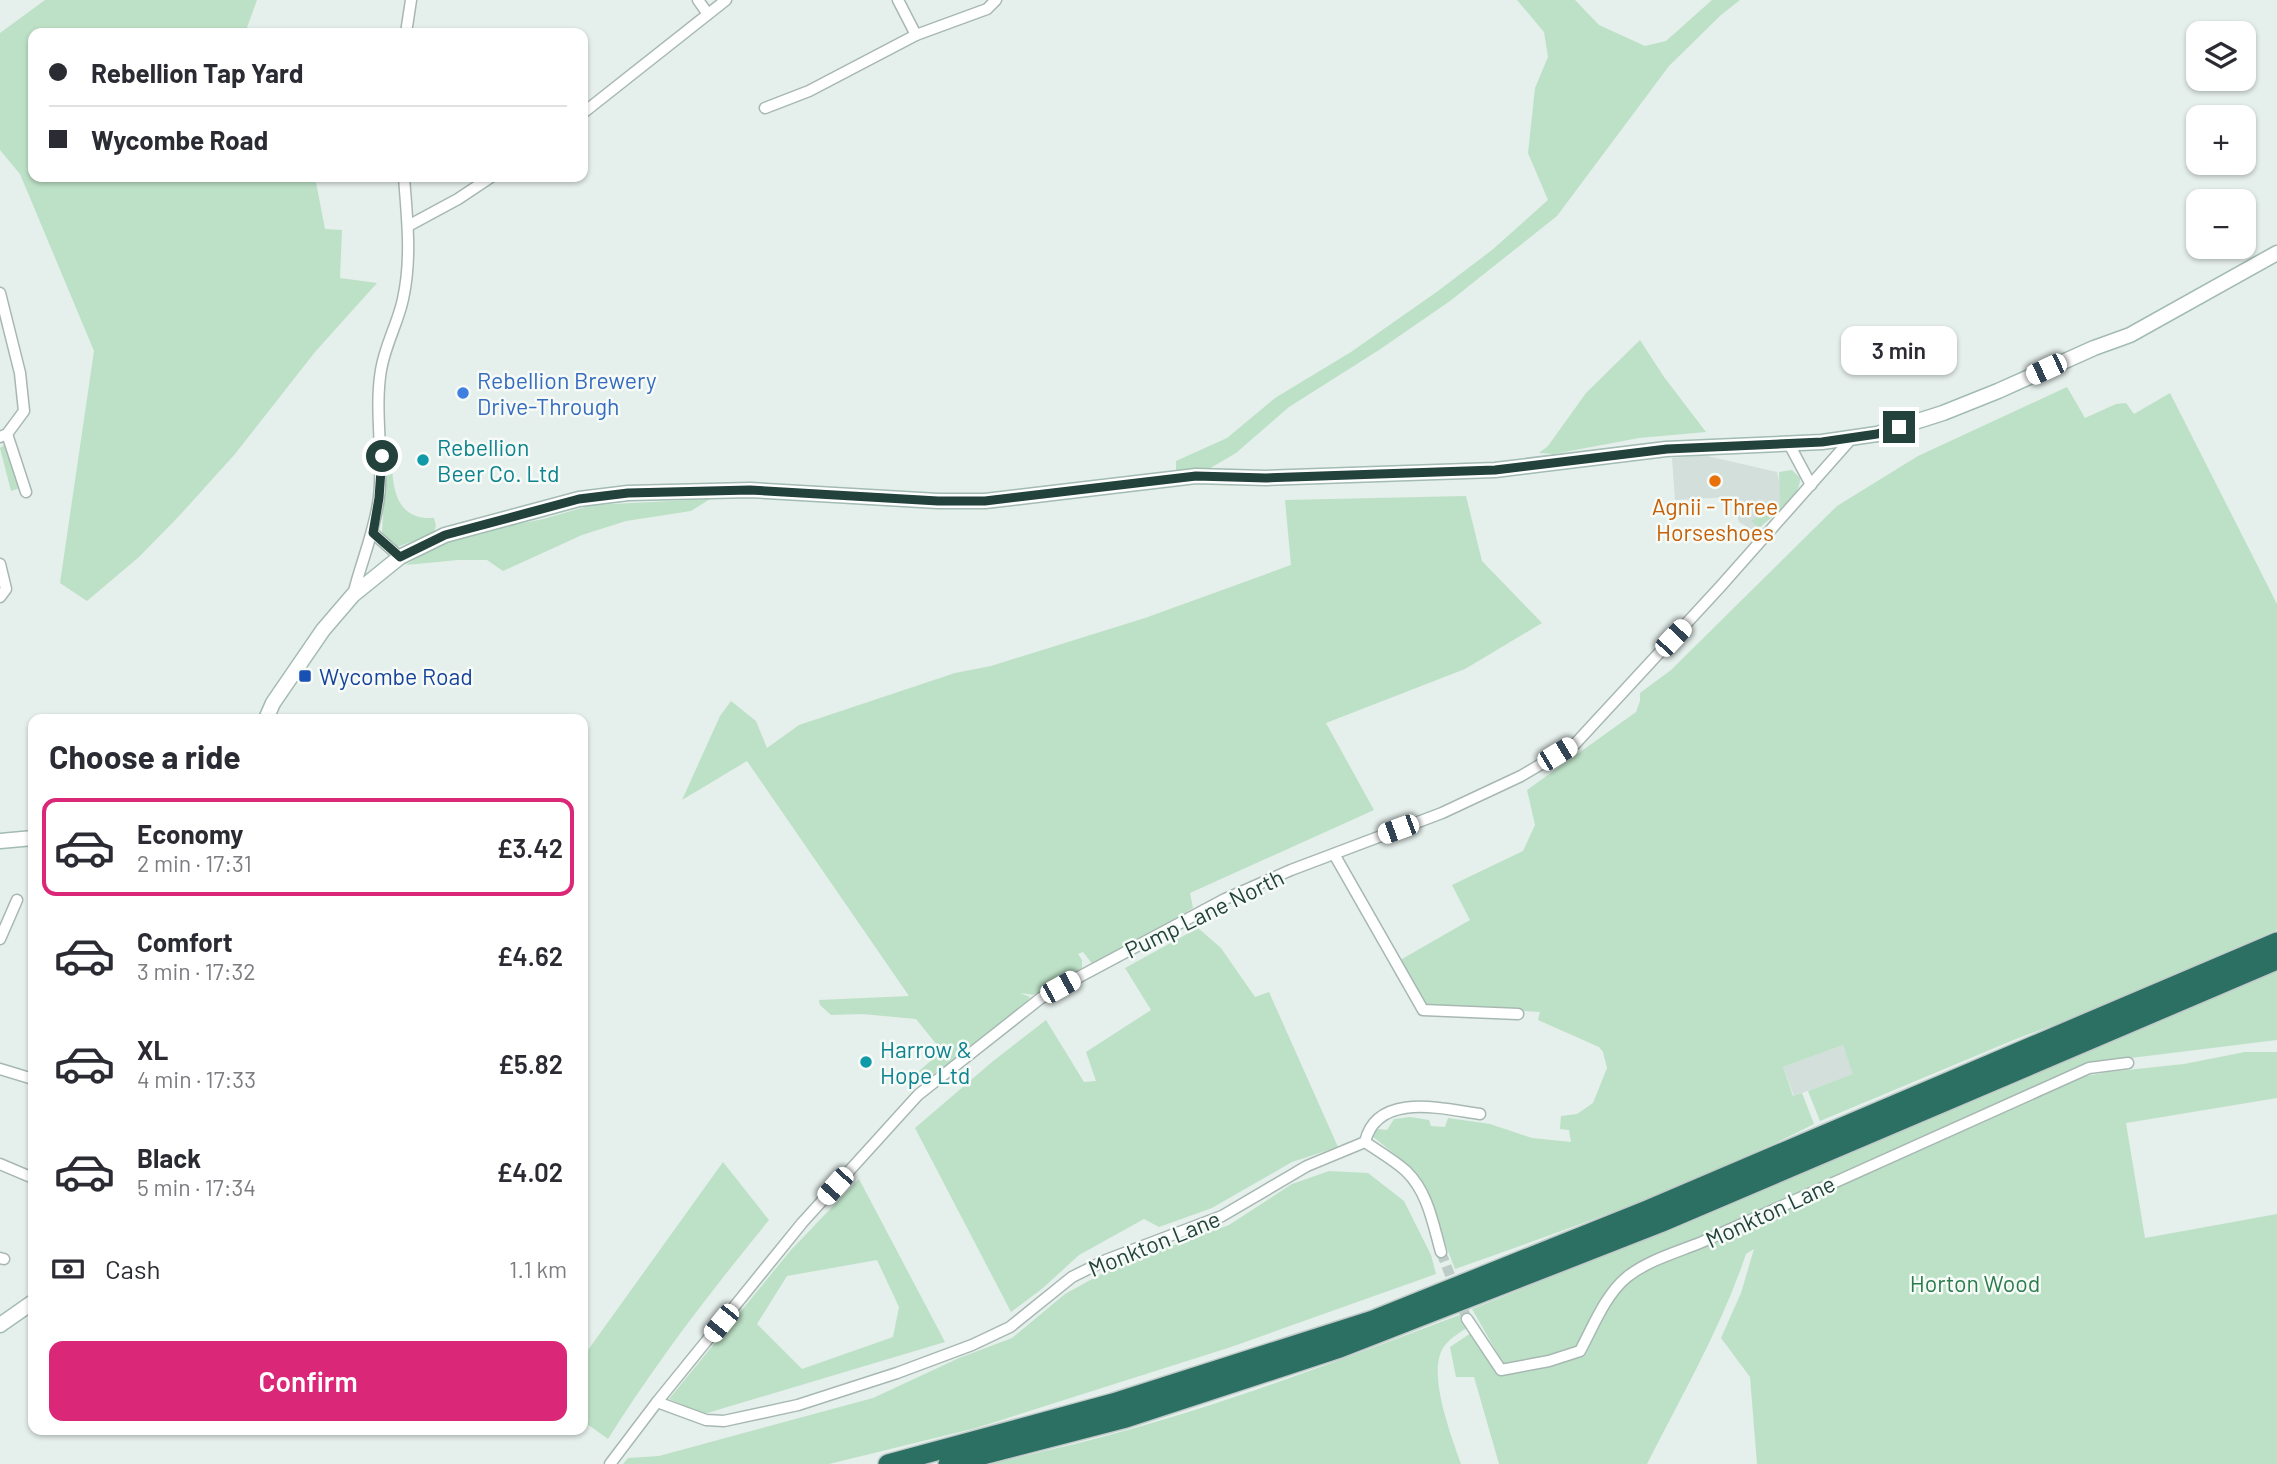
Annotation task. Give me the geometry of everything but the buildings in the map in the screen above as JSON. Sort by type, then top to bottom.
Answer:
[{"type":"highway","points":[[888,1464],[1113,1403],[1373,1320],[1647,1210],[2277,942]]},
{"type":"highway","points":[[948,1464],[1126,1418],[1340,1348],[1660,1223],[2277,960]]},
{"type":"street","points":[[407,28],[411,0]]},
{"type":"street","points":[[698,0],[708,14]]},
{"type":"street","points":[[588,109],[726,0]]},
{"type":"street","points":[[898,0],[916,35]]},
{"type":"street","points":[[769,94],[770,107],[809,91],[852,63],[916,35],[987,9],[996,0]]},
{"type":"street","points":[[353,595],[373,533],[379,498],[382,456],[378,399],[381,368],[403,300],[410,253],[404,182]]},
{"type":"street","points":[[408,226],[484,182]]},
{"type":"street","points":[[268,714],[303,657],[353,595],[400,557],[445,535],[579,499],[628,493],[750,490],[938,501],[985,501],[1196,476],[1266,478],[1495,470],[1667,449],[1789,444],[1852,438],[1877,434],[1942,413],[2130,335],[2277,253]]},
{"type":"street","points":[[0,294],[20,373],[24,411],[4,435],[26,492]]},
{"type":"street","name":"Pump Lane North","points":[[610,1464],[802,1223],[918,1096],[1041,998],[1225,900],[1334,853],[1442,813],[1521,776],[1575,744],[1852,438]]},
{"type":"street","points":[[1789,444],[1811,485]]},
{"type":"street","points":[[373,533],[400,557]]},
{"type":"street","points":[[0,597],[6,589],[1,569],[15,570]]},
{"type":"street","points":[[0,841],[28,838]]},
{"type":"street","points":[[1334,853],[1423,1010],[1518,1014]]},
{"type":"street","points":[[0,940],[17,900]]},
{"type":"street","name":"Monkton Lane","points":[[1468,1319],[1501,1370],[1549,1361],[1580,1351],[1610,1296],[1626,1278],[1643,1267],[2089,1068],[2128,1063]]},
{"type":"street","points":[[0,1070],[28,1078]]},
{"type":"street","points":[[1441,1252],[1428,1206],[1418,1186],[1405,1170],[1365,1142],[1372,1125],[1389,1112],[1402,1107],[1418,1106],[1480,1114]]},
{"type":"street","name":"Monkton Lane","points":[[657,1402],[706,1420],[724,1421],[798,1405],[919,1365],[1010,1327],[1072,1277],[1106,1260],[1222,1216],[1307,1167],[1365,1142]]},
{"type":"street","points":[[0,1164],[28,1176]]},
{"type":"street","points":[[0,1325],[28,1305]]},
{"type":"shaded area","points":[[1703,455],[1777,472],[1783,499],[1754,531],[1739,522],[1732,497],[1675,500],[1672,458]]},
{"type":"shaded area","points":[[1843,1045],[1854,1074],[1794,1096],[1783,1067]]},
{"type":"green space","points":[[45,0],[257,0],[247,28],[28,28],[28,182],[316,182],[325,229],[342,230],[340,278],[377,283],[315,352],[235,454],[180,515],[139,557],[87,601],[60,583],[94,351],[20,174],[0,150],[0,33]]},
{"type":"green space","points":[[1517,0],[1575,0],[1599,25],[1645,46],[1666,41],[1712,0],[1740,0],[1669,66],[1557,216],[1450,301],[1289,407],[1236,453],[1207,470],[1176,474],[1176,461],[1227,438],[1275,398],[1351,352],[1438,291],[1492,250],[1548,200],[1528,153],[1535,88],[1548,57],[1544,32]]},
{"type":"green space","points":[[1640,340],[1706,432],[1639,438],[1554,454],[1539,453],[1548,446],[1586,393]]},
{"type":"green space","points":[[2067,387],[2085,418],[2116,404],[2126,403],[2134,414],[2170,393],[2277,604],[2277,930],[2081,1015],[2016,1039],[1820,1121],[1808,1091],[1853,1074],[1843,1045],[1783,1067],[1793,1096],[1802,1093],[1814,1124],[1682,1184],[1455,1269],[1421,1181],[1407,1164],[1372,1136],[1378,1129],[1387,1130],[1394,1119],[1410,1117],[1429,1120],[1431,1126],[1445,1127],[1448,1118],[1490,1124],[1532,1138],[1571,1142],[1569,1130],[1560,1129],[1561,1116],[1577,1114],[1593,1103],[1607,1068],[1599,1047],[1538,1020],[1540,1012],[1424,1004],[1395,963],[1470,920],[1452,885],[1523,851],[1535,825],[1527,790],[1636,712],[1640,693],[1671,670],[1837,506],[1918,456]]},
{"type":"green space","points":[[4,445],[8,448],[20,488],[11,491],[0,448]]},
{"type":"green space","points":[[392,465],[394,486],[400,503],[413,515],[434,518],[436,526],[433,534],[397,547],[383,537],[382,532],[386,466]]},
{"type":"green space","points":[[1792,470],[1800,478],[1796,493],[1759,528],[1751,521],[1780,503],[1779,472]]},
{"type":"green space","points":[[1466,496],[1482,561],[1542,623],[1465,669],[1326,723],[1374,810],[1190,893],[1193,908],[1094,966],[1083,952],[1078,954],[1082,960],[1082,968],[1034,995],[1020,993],[1030,997],[1025,1005],[980,1042],[929,1077],[923,1077],[918,1072],[942,1051],[916,1019],[862,1014],[831,1015],[820,1005],[819,1000],[909,996],[747,761],[682,800],[720,716],[731,701],[756,721],[767,748],[799,725],[955,673],[991,666],[1145,618],[1291,565],[1285,500]]},
{"type":"green space","points":[[710,499],[691,511],[626,521],[582,535],[503,571],[487,560],[406,565],[461,536],[543,519],[592,505]]},
{"type":"green space","points":[[1198,928],[1221,948],[1255,997],[1269,992],[1338,1147],[1292,1162],[1212,1208],[1159,1227],[1144,1219],[1079,1255],[1043,1288],[1011,1312],[915,1128],[1046,1020],[1084,1082],[1096,1081],[1086,1052],[1151,1010],[1125,968]]},
{"type":"green space","points":[[2277,967],[2277,1040],[2090,1063],[1617,1279],[1578,1349],[1504,1365],[1472,1309],[1775,1184]]},
{"type":"green space","name":"Horton Wood","points":[[2245,1052],[2277,1052],[2277,1098],[2126,1123],[2145,1238],[2277,1214],[2277,1464],[1757,1464],[1750,1377],[1721,1338],[1741,1293],[1754,1249],[1746,1254],[1713,1335],[1647,1464],[1499,1464],[1474,1377],[1456,1377],[1450,1347],[1471,1333],[1501,1374],[1581,1356],[1611,1304],[1632,1277],[2081,1077],[2184,1064]]},
{"type":"green space","points":[[723,1162],[769,1220],[685,1327],[608,1439],[588,1425],[588,1350]]},
{"type":"green space","points":[[1329,1171],[1368,1173],[1404,1201],[1431,1255],[1436,1274],[1231,1347],[976,1428],[829,1464],[623,1464],[628,1458],[659,1456],[873,1398],[959,1358],[1012,1338],[1065,1294],[1116,1266],[1229,1225],[1292,1184]]},
{"type":"green space","points":[[859,1179],[945,1342],[704,1414],[669,1399],[791,1250]],"holes":[[[877,1260],[899,1307],[893,1337],[802,1369],[757,1324],[787,1276]]]},
{"type":"green space","points":[[1462,1314],[1468,1327],[1446,1344],[1440,1355],[1438,1369],[1446,1420],[1461,1464],[990,1464],[1094,1439],[1198,1409]]},
{"type":"tunnel","points":[[1441,1252],[1467,1319]]},
{"type":"place","name":"Rebellion Brewery Drive-Through","points":[[463,393]]},
{"type":"place","name":"Rebellion Beer Co. Ltd","points":[[423,460]]},
{"type":"place","name":"Agnii - Three Horseshoes","points":[[1715,481]]},
{"type":"place","name":"Wycombe Road","points":[[305,676]]},
{"type":"place","name":"Harrow & Hope Ltd","points":[[866,1062]]},
{"type":"route","points":[[382,456],[373,533],[400,557],[445,535],[579,499],[628,493],[750,490],[938,501],[985,501],[1196,476],[1266,478],[1495,470],[1667,449],[1822,442],[1877,434],[1899,427]]}]
